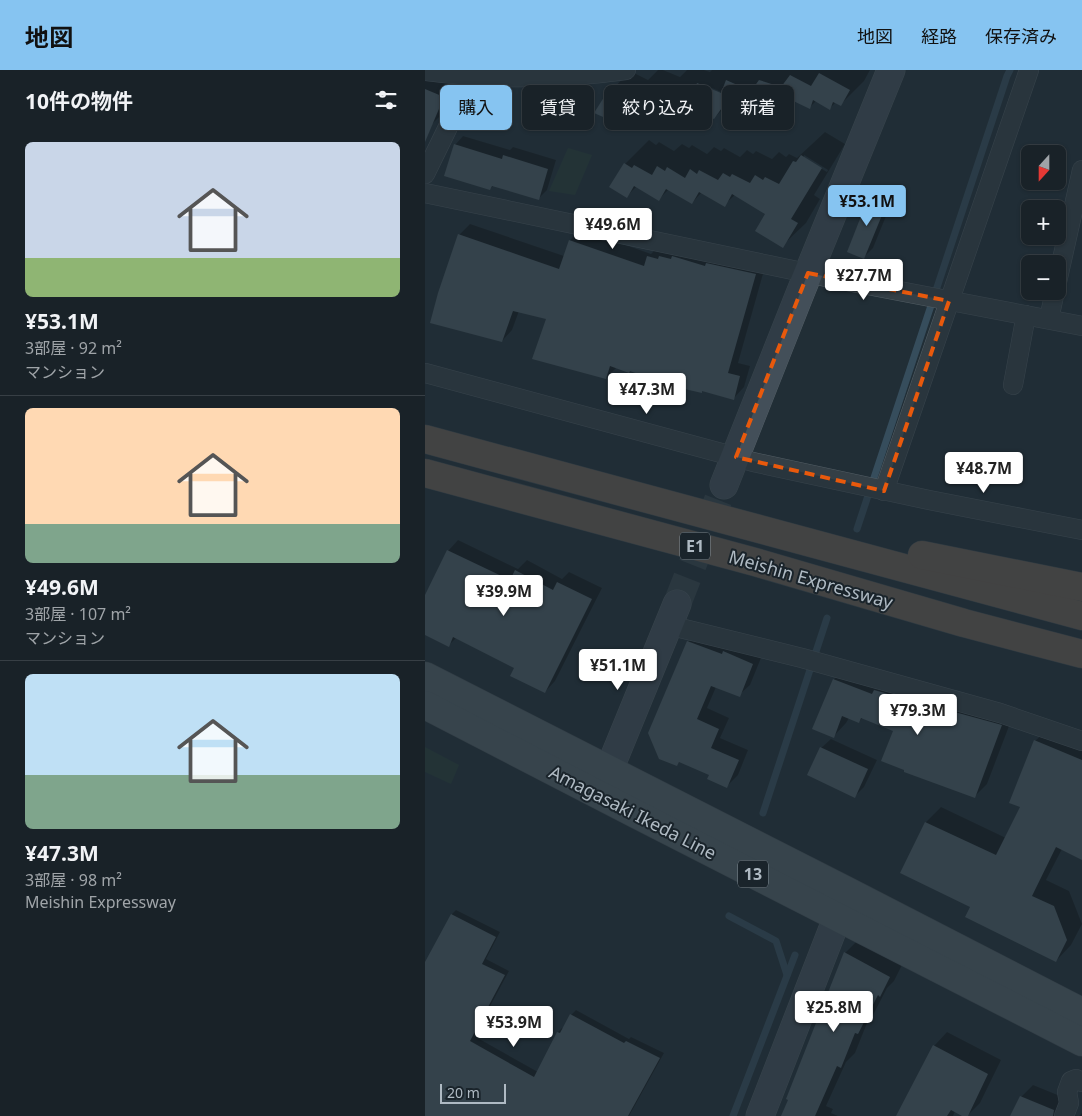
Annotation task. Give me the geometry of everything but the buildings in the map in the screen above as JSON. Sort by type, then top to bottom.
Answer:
[{"type":"highway","name":"Meishin Expressway","points":[[425,439],[1082,616]]},
{"type":"highway","name":"Meishin Expressway","points":[[425,473],[755,562],[964,623],[1082,654]]},
{"type":"highway","name":"E1","points":[[790,536],[881,546],[1082,587]]},
{"type":"highway","name":"E1","points":[[964,623],[1082,672]]},
{"type":"main road","name":"Amagasaki Ikeda Line","points":[[425,676],[1082,1012]]},
{"type":"main road","name":"Amagasaki Ikeda Line","points":[[425,705],[1082,1042]]},
{"type":"street","points":[[425,71],[473,76],[546,77],[626,70]]},
{"type":"street","points":[[725,485],[808,273],[891,70]]},
{"type":"street","points":[[875,489],[940,299],[1029,70]]},
{"type":"street","points":[[425,174],[473,76]]},
{"type":"street","points":[[1063,255],[1082,170]]},
{"type":"street","points":[[425,193],[808,273],[1082,326]]},
{"type":"street","points":[[1049,319],[1053,300]]},
{"type":"street","points":[[1013,385],[1026,315]]},
{"type":"street","points":[[425,373],[753,462],[875,489],[1082,530]]},
{"type":"street","points":[[599,795],[673,614],[814,662],[1000,713],[1082,741]]},
{"type":"street","points":[[761,1116],[847,891]]},
{"type":"street","points":[[1072,1104],[1067,1092],[1071,1081],[1077,1079],[1082,1082]]},
{"type":"highlighted area","points":[[808,273],[949,301],[884,491],[736,457]]},
{"type":"green space","points":[[568,148],[592,155],[575,195],[549,191]]},
{"type":"green space","points":[[425,747],[459,765],[451,784],[425,772]]},
{"type":"waterway","points":[[857,529],[1010,70]]},
{"type":"waterway","points":[[763,813],[827,618]]},
{"type":"waterway","points":[[729,916],[776,941],[787,975]]},
{"type":"waterway","points":[[733,1116],[795,955]]},
{"type":"tunnel","points":[[677,604],[724,485]]}]
